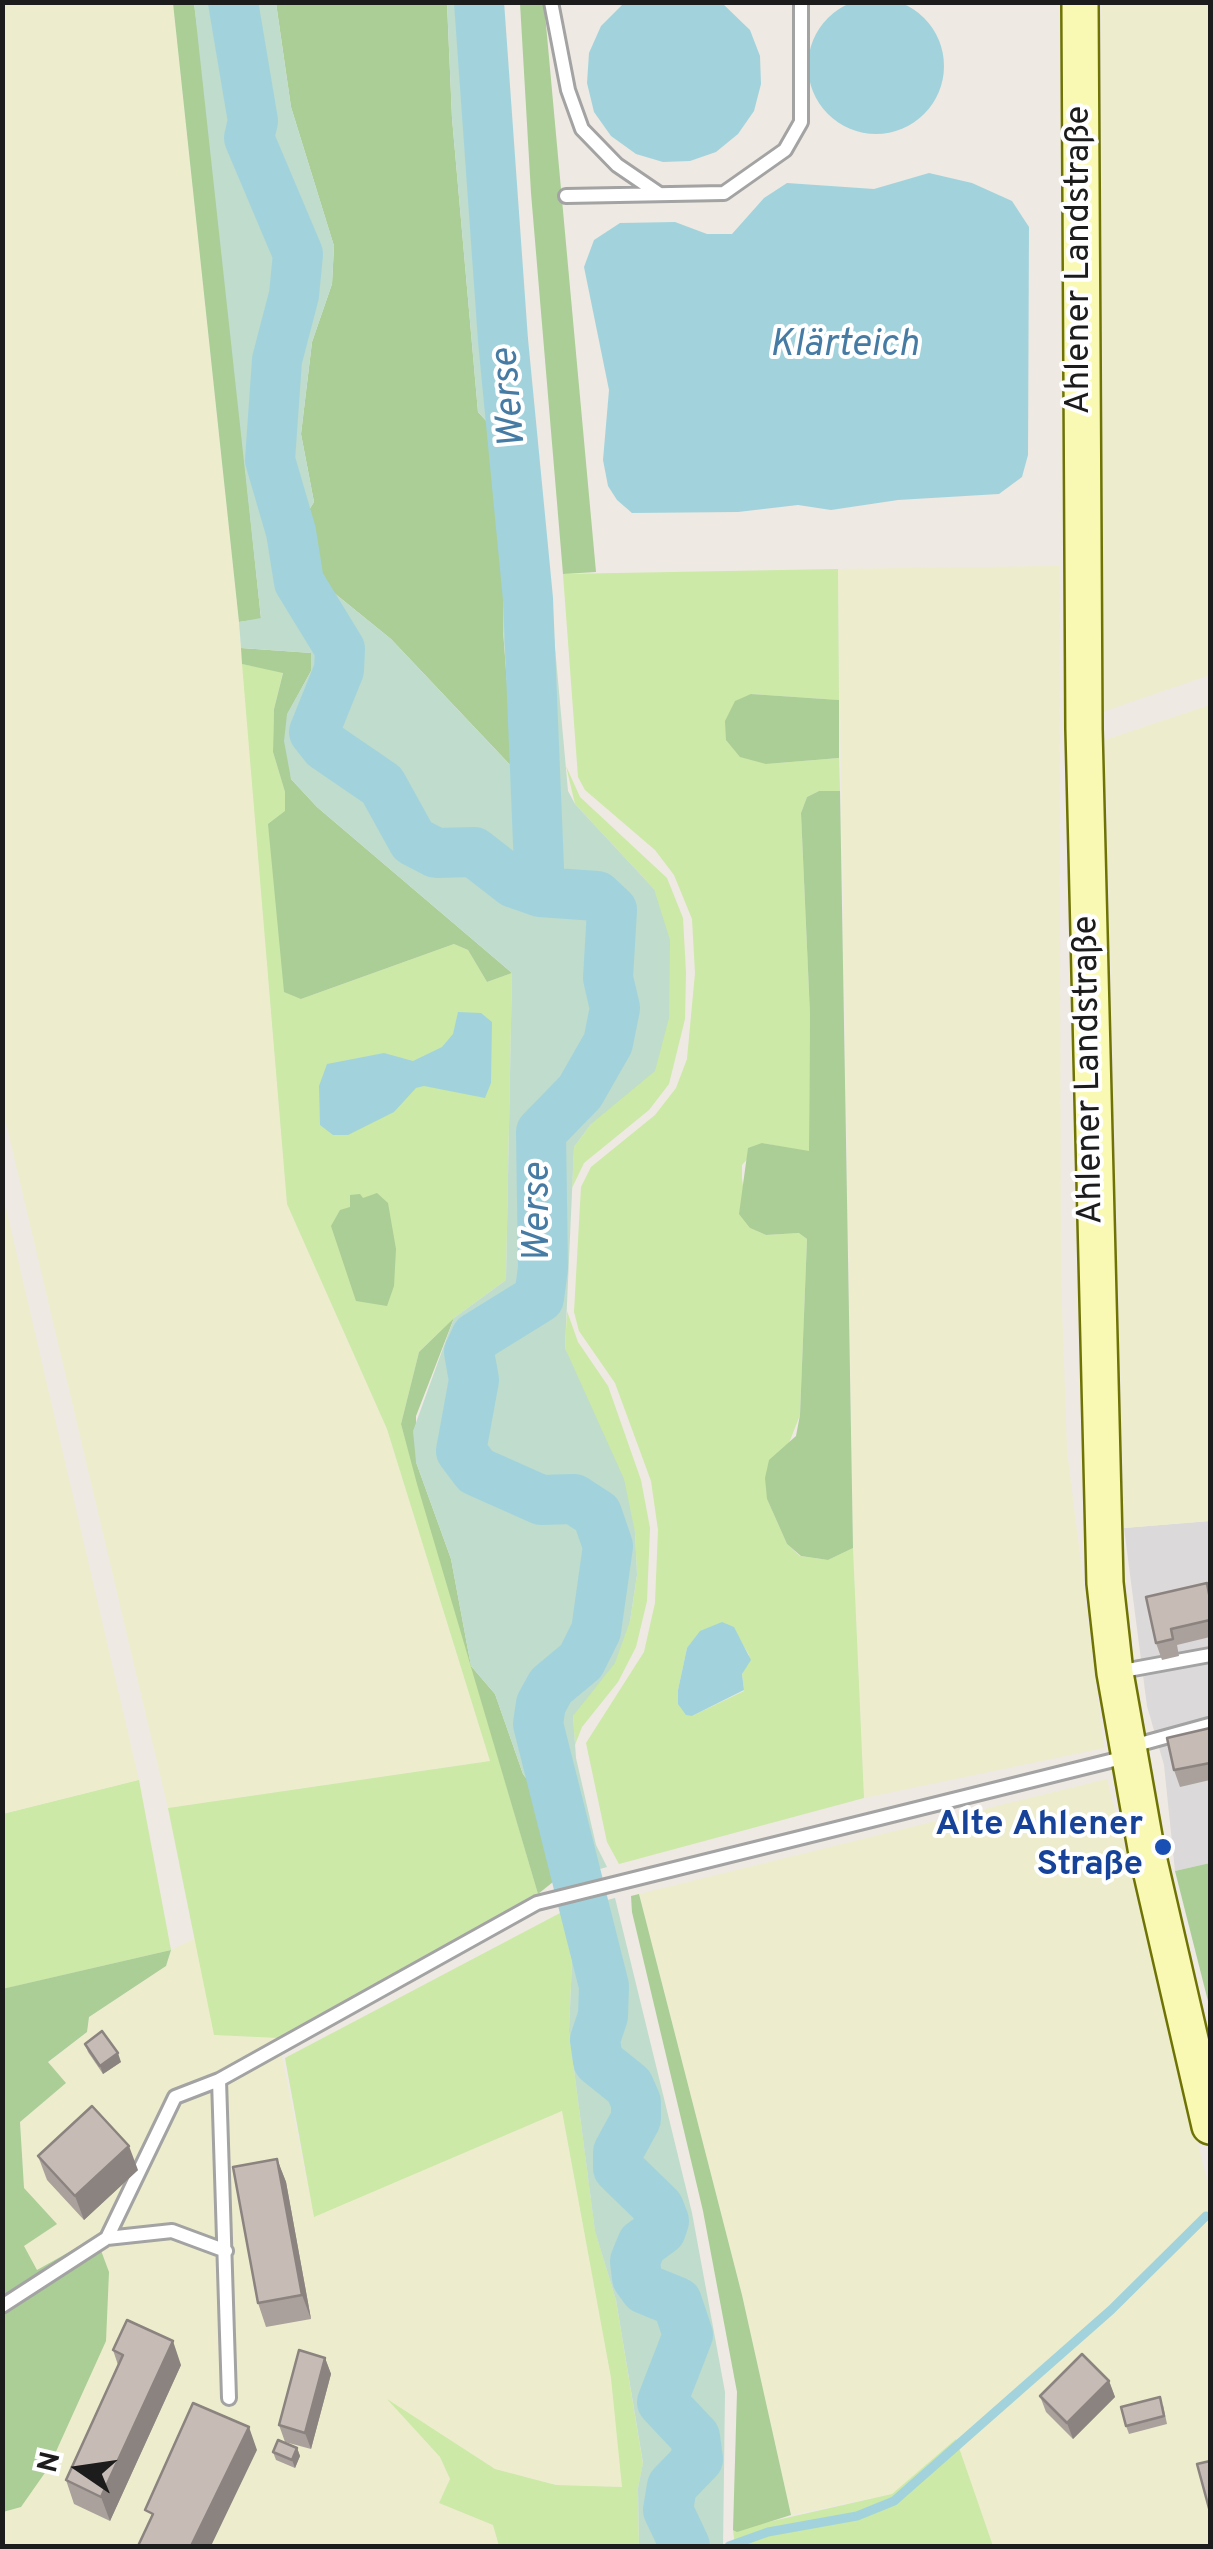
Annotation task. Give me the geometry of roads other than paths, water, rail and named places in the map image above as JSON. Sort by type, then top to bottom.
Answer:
[{"type":"street","name":"Ahlener Landstraße","points":[[1080,2],[1082,571],[1105,1583],[1128,1752],[1210,2126]]},
{"type":"lane","points":[[551,2],[568,90],[582,129],[616,165],[658,193]]},
{"type":"lane","points":[[566,196],[724,192],[785,150],[801,122],[801,2]]},
{"type":"lane","points":[[1115,1673],[1210,1655]]},
{"type":"lane","points":[[107,2238],[175,2098],[219,2080],[537,1904],[1128,1752],[1209,1725]]},
{"type":"lane","points":[[219,2080],[229,2398]]},
{"type":"lane","points":[[2,2306],[107,2238],[172,2231],[226,2250]]},
{"type":"water","points":[[876,-2],[902,4],[924,18],[938,40],[944,66],[938,92],[924,114],[902,128],[876,134],[850,128],[828,114],[814,92],[808,66],[814,40],[828,18],[850,4]]},
{"type":"water","points":[[625,2],[722,3],[750,30],[760,56],[761,84],[754,111],[738,134],[716,152],[690,161],[663,162],[636,154],[611,136],[594,112],[587,83],[589,53],[601,26]]},
{"type":"water","name":"Klärteich","points":[[929,173],[972,183],[1012,201],[1029,227],[1028,455],[1022,477],[999,494],[898,500],[831,510],[798,505],[738,512],[632,513],[617,500],[608,486],[603,460],[609,390],[584,267],[594,240],[620,223],[675,222],[707,234],[732,234],[764,198],[787,183],[874,189]]},
{"type":"water","points":[[458,1012],[481,1013],[492,1022],[491,1083],[485,1098],[424,1086],[416,1088],[394,1112],[348,1135],[333,1135],[320,1125],[319,1086],[327,1064],[384,1053],[413,1061],[442,1047],[453,1034]]},
{"type":"water","points":[[722,1622],[734,1627],[751,1660],[742,1674],[744,1690],[692,1716],[686,1715],[678,1704],[678,1690],[687,1648],[700,1631]]},
{"type":"waterway","points":[[233,2],[253,121],[249,138],[298,254],[294,295],[277,360],[270,460],[291,532],[299,582],[340,649],[339,670],[314,732],[325,746],[382,785],[413,841],[436,853],[474,852],[514,883],[540,892]]},
{"type":"waterway","name":"Werse","points":[[479,2],[503,340],[528,599],[540,892],[597,896],[612,910],[608,978],[615,1008],[608,1043],[580,1092],[541,1132],[543,1268],[539,1298],[476,1337],[469,1352],[474,1380],[461,1451],[476,1471],[541,1500],[574,1499],[597,1514],[608,1546],[596,1631],[581,1661],[551,1686],[541,1704],[538,1724],[604,1986],[603,2016],[595,2040],[598,2061],[629,2086],[636,2102],[636,2119],[618,2152],[618,2168],[659,2208],[664,2221],[661,2230],[642,2244],[635,2261],[637,2278],[645,2289],[677,2302],[688,2335],[662,2402],[695,2437],[698,2459],[672,2486],[668,2510],[685,2546]]},
{"type":"waterway","points":[[729,2546],[768,2532],[857,2516],[894,2501],[1111,2310],[1206,2216]]},
{"type":"place","name":"Alte Ahlener Straße","points":[[1163,1847]]}]
